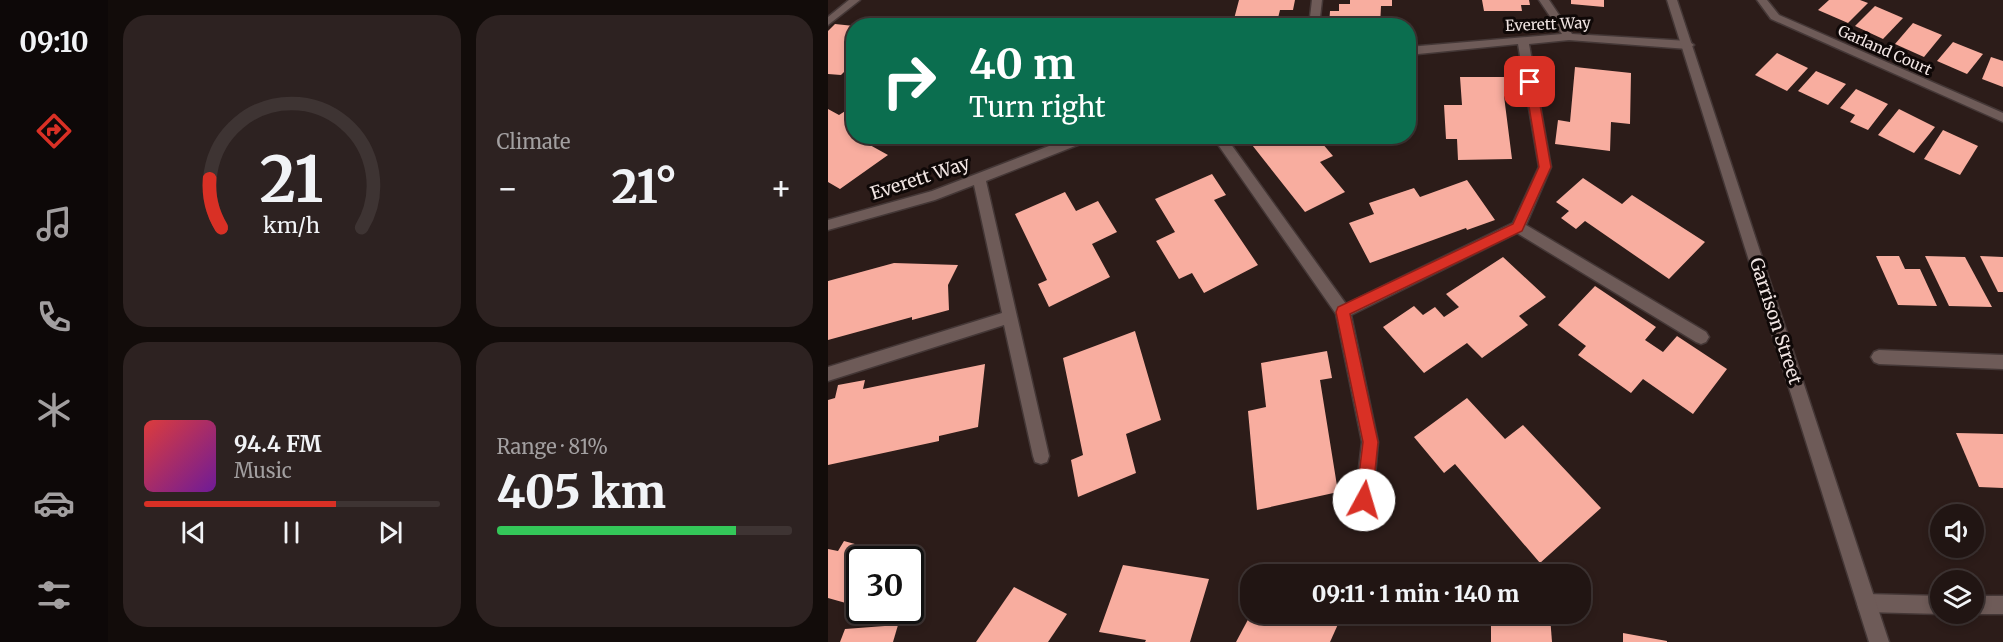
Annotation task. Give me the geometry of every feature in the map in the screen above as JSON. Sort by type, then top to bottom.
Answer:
[{"type":"street","points":[[828,22],[855,0]]},
{"type":"street","points":[[1315,18],[1317,0]]},
{"type":"street","points":[[1544,0],[1569,37]]},
{"type":"street","name":"Garrison Street","points":[[1672,0],[1879,642]]},
{"type":"street","name":"Garland Court","points":[[1762,0],[1775,17],[2003,118]]},
{"type":"street","name":"Everett Way","points":[[1416,50],[1569,37],[1688,45]]},
{"type":"street","points":[[1343,312],[1518,227],[1545,167],[1523,40]]},
{"type":"street","name":"Everett Way","points":[[828,225],[935,195],[1068,144]]},
{"type":"street","points":[[1224,144],[1343,312],[1370,442],[1362,519]]},
{"type":"street","points":[[979,178],[1041,456]]},
{"type":"street","points":[[1518,227],[1701,337]]},
{"type":"street","points":[[828,374],[1010,317]]},
{"type":"street","points":[[1879,357],[2003,362]]},
{"type":"street","points":[[1866,603],[1930,605]]},
{"type":"street","points":[[1984,605],[2003,605]]},
{"type":"building","points":[[1239,0],[1295,0],[1293,10],[1280,10],[1278,18],[1234,18]]},
{"type":"building","points":[[1350,0],[1392,0],[1392,6],[1381,6],[1380,18],[1330,18],[1330,11],[1339,11],[1339,4],[1350,4]]},
{"type":"building","points":[[1482,0],[1529,0],[1530,5],[1521,5],[1522,11],[1484,11]]},
{"type":"building","points":[[1571,0],[1604,0],[1604,7],[1571,4]]},
{"type":"building","points":[[1829,0],[1860,0],[1868,3],[1848,23],[1818,10]]},
{"type":"building","points":[[1875,6],[1903,18],[1883,39],[1855,26]]},
{"type":"building","points":[[1913,23],[1942,35],[1924,57],[1895,44]]},
{"type":"building","points":[[835,24],[846,25],[846,70],[841,75],[828,74],[828,31]]},
{"type":"building","points":[[1953,42],[1983,54],[1967,74],[1937,61]]},
{"type":"building","points":[[1777,53],[1808,68],[1787,91],[1755,75]]},
{"type":"building","points":[[1991,57],[2003,61],[2003,87],[1982,79]]},
{"type":"building","points":[[1575,67],[1631,73],[1630,124],[1611,122],[1610,151],[1555,144],[1558,120],[1570,122]]},
{"type":"building","points":[[1816,71],[1846,84],[1828,105],[1798,91]]},
{"type":"building","points":[[1460,77],[1515,77],[1518,96],[1504,96],[1512,159],[1458,160],[1457,139],[1446,139],[1444,105],[1462,105]]},
{"type":"building","points":[[1856,89],[1888,104],[1868,130],[1850,122],[1855,115],[1840,108]]},
{"type":"building","points":[[828,109],[839,115],[846,111],[846,144],[868,144],[888,155],[840,189],[828,182]]},
{"type":"building","points":[[1899,109],[1935,127],[1914,153],[1878,135]]},
{"type":"building","points":[[1943,130],[1978,146],[1960,175],[1924,159]]},
{"type":"building","points":[[1251,144],[1323,144],[1333,156],[1320,162],[1345,192],[1305,212]]},
{"type":"building","points":[[1212,174],[1226,195],[1214,200],[1258,265],[1204,293],[1192,273],[1179,279],[1156,241],[1175,232],[1155,199]]},
{"type":"building","points":[[1583,178],[1622,204],[1632,195],[1705,242],[1669,279],[1585,221],[1576,229],[1561,218],[1569,211],[1556,202]]},
{"type":"building","points":[[1467,180],[1495,220],[1467,230],[1466,228],[1370,263],[1349,223],[1374,214],[1369,203],[1414,188],[1420,197]]},
{"type":"building","points":[[1065,192],[1076,211],[1098,201],[1117,232],[1092,244],[1110,277],[1049,307],[1038,284],[1047,280],[1015,214]]},
{"type":"building","points":[[1876,256],[1899,256],[1905,269],[1920,269],[1937,306],[1898,305]]},
{"type":"building","points":[[1925,256],[1965,257],[1992,307],[1949,306]]},
{"type":"building","points":[[1980,256],[2003,257],[2003,292],[1998,292]]},
{"type":"building","points":[[1503,257],[1546,297],[1519,316],[1528,325],[1482,358],[1467,343],[1424,373],[1383,327],[1414,306],[1423,315],[1435,307],[1444,317],[1459,307],[1446,294]]},
{"type":"building","points":[[894,263],[958,265],[948,285],[949,310],[912,320],[912,317],[828,340],[828,281]]},
{"type":"building","points":[[1595,286],[1656,327],[1645,340],[1663,352],[1677,336],[1727,369],[1693,414],[1643,379],[1631,393],[1578,355],[1586,346],[1558,325]]},
{"type":"building","points":[[1135,331],[1161,420],[1126,434],[1136,473],[1078,497],[1071,460],[1083,455],[1063,358]]},
{"type":"building","points":[[1327,351],[1332,378],[1320,380],[1338,492],[1257,510],[1248,411],[1266,407],[1261,363]]},
{"type":"building","points":[[985,364],[978,427],[939,436],[939,441],[828,465],[828,400],[835,398],[838,385],[865,380],[863,389]]},
{"type":"building","points":[[1467,398],[1505,439],[1523,425],[1601,508],[1540,563],[1455,464],[1444,473],[1414,437]]},
{"type":"building","points":[[1956,433],[2003,434],[2003,488],[1979,487]]},
{"type":"building","points":[[844,541],[862,546],[846,546],[846,603],[828,598],[828,549],[838,551]]},
{"type":"building","points":[[1123,565],[1209,579],[1190,642],[1145,642],[1146,640],[1099,632]]},
{"type":"building","points":[[1014,587],[1067,614],[1048,642],[976,642]]},
{"type":"building","points":[[1246,624],[1338,624],[1330,642],[1236,642]]},
{"type":"building","points":[[1491,624],[1551,624],[1552,642],[1491,642]]},
{"type":"building","points":[[898,625],[893,642],[840,642],[845,629]]},
{"type":"building","points":[[1623,633],[1667,641],[1667,642],[1623,642]]},
{"type":"route","points":[[1364,500],[1370,442],[1343,312],[1518,227],[1545,167],[1530,82]]}]
